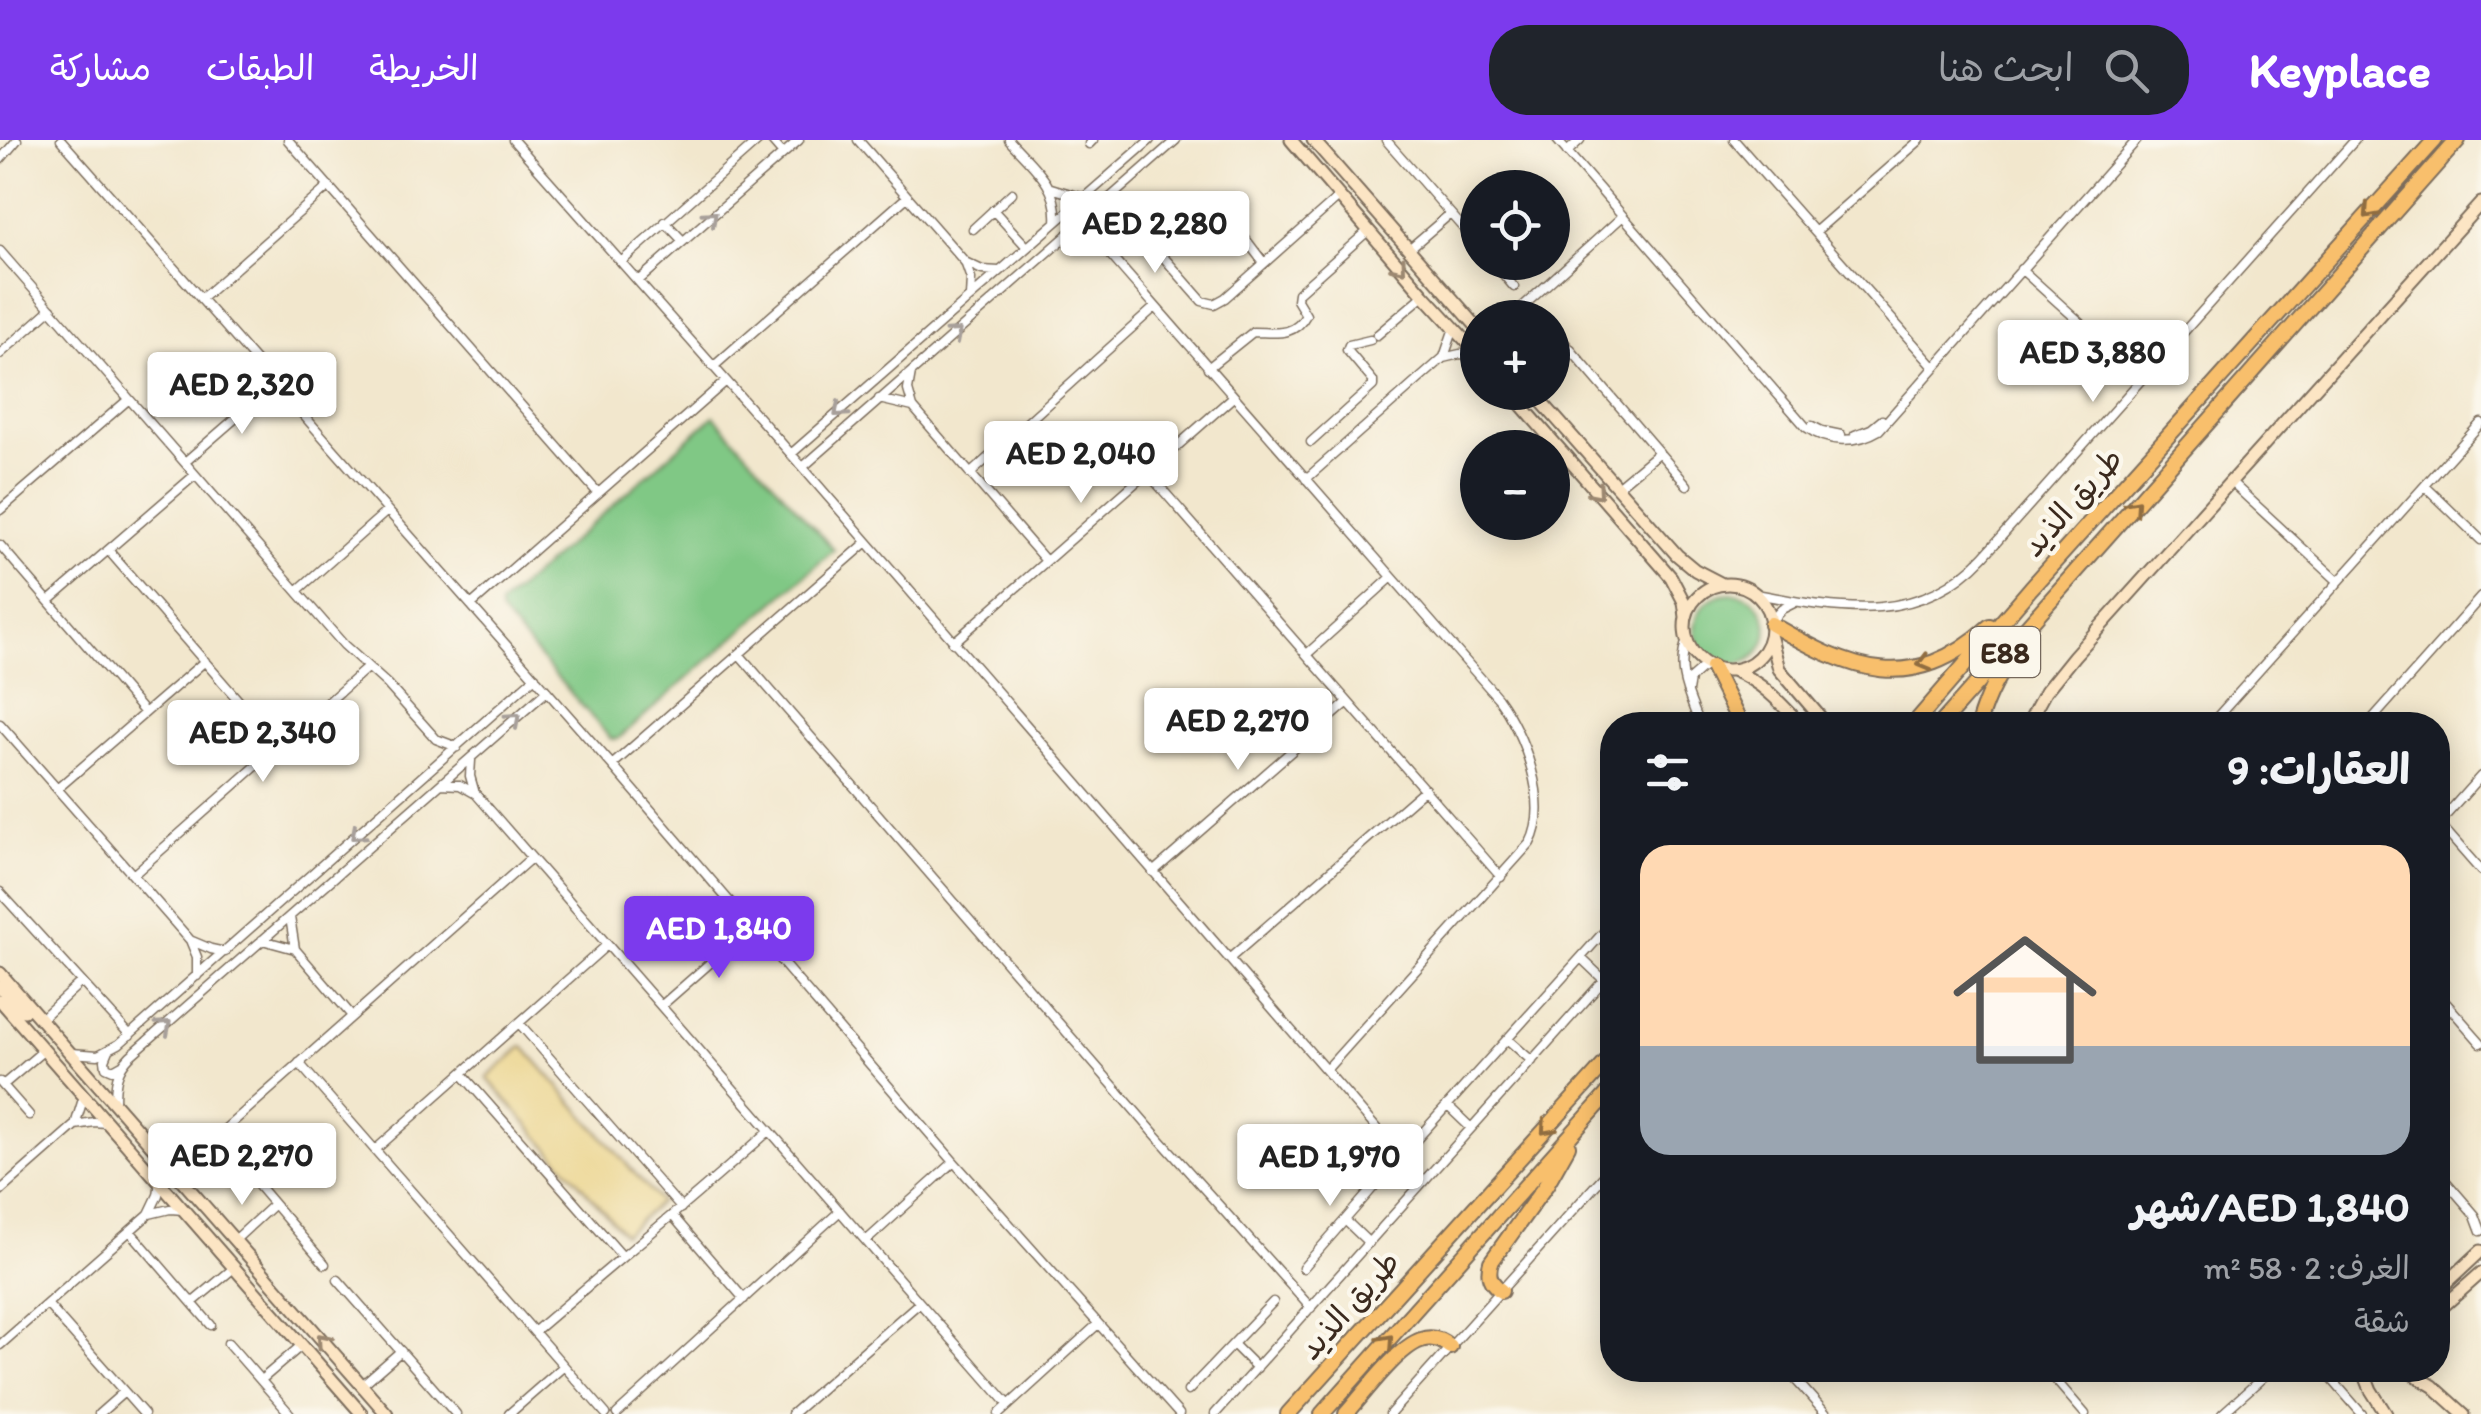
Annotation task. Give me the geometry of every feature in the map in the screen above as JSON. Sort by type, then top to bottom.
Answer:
[{"type":"highway","name":"طريق الذيد","points":[[1924,712],[2435,140]]},
{"type":"highway","name":"طريق الذيد","points":[[1951,712],[2458,140]]},
{"type":"highway","points":[[1982,712],[1994,682],[2048,614],[2069,579]]},
{"type":"highway","points":[[1771,627],[1834,658],[1878,670],[1901,669],[1924,665],[1965,646],[2031,588]]},
{"type":"highway","points":[[1710,666],[1733,712]]},
{"type":"highway","points":[[1577,1094],[1600,1062]]},
{"type":"highway","name":"طريق الذيد","points":[[1288,1414],[1600,1069]]},
{"type":"highway","name":"طريق الذيد","points":[[1322,1414],[1600,1104]]},
{"type":"highway","points":[[1500,1292],[1489,1280],[1491,1262],[1563,1159],[1574,1133]]},
{"type":"highway","points":[[1346,1414],[1401,1352],[1420,1340],[1432,1338],[1442,1340],[1450,1348]]},
{"type":"main road","points":[[1290,140],[1460,335]]},
{"type":"main road","points":[[1313,140],[1460,308]]},
{"type":"main road","points":[[2034,712],[2074,656],[2481,203]]},
{"type":"main road","points":[[1526,410],[1672,577],[1681,593],[1687,640],[1695,654],[1710,666],[1732,670],[1757,682],[1789,712]]},
{"type":"main road","points":[[1549,410],[1683,560],[1722,584],[1744,586],[1764,602],[1775,659],[1786,679],[1816,712]]},
{"type":"main road","points":[[1686,617],[1699,595],[1722,584]]},
{"type":"main road","points":[[1732,670],[1760,656],[1771,627]]},
{"type":"main road","points":[[0,973],[387,1414]]},
{"type":"main road","points":[[0,987],[27,1014],[41,1019]]},
{"type":"main road","points":[[0,1000],[236,1266],[356,1411]]},
{"type":"main road","points":[[2450,1279],[2481,1251]]},
{"type":"main road","points":[[236,1266],[273,1298],[279,1298],[281,1292]]},
{"type":"main road","points":[[2450,1300],[2481,1273]]},
{"type":"main road","points":[[2367,1382],[2386,1414]]},
{"type":"main road","points":[[2426,1382],[2464,1414]]},
{"type":"street","points":[[0,160],[18,140]]},
{"type":"street","points":[[61,140],[1179,1414]]},
{"type":"street","points":[[288,140],[598,493]]},
{"type":"street","points":[[513,140],[792,454],[1424,1182]]},
{"type":"street","points":[[621,262],[759,140]]},
{"type":"street","points":[[771,140],[783,154]]},
{"type":"street","points":[[638,281],[798,140]]},
{"type":"street","points":[[858,140],[965,262],[982,270],[1000,271]]},
{"type":"street","points":[[1010,140],[1052,188],[1056,222]]},
{"type":"street","points":[[792,454],[1150,140]]},
{"type":"street","points":[[803,468],[1176,140]]},
{"type":"street","points":[[1386,140],[1460,225]]},
{"type":"street","points":[[1556,140],[1813,432],[1828,439],[1859,439],[1874,433],[2136,140]]},
{"type":"street","points":[[1567,152],[1580,140]]},
{"type":"street","points":[[1734,140],[1934,366]]},
{"type":"street","points":[[1756,594],[1796,602],[1892,608],[1945,589],[1976,565],[2355,140]]},
{"type":"street","points":[[1815,232],[1915,141]]},
{"type":"street","points":[[200,300],[329,186]]},
{"type":"street","points":[[1052,188],[1084,198]]},
{"type":"street","points":[[973,229],[1012,193]]},
{"type":"street","points":[[1264,263],[1206,199],[1188,205],[1162,228],[1155,240],[1159,252],[1202,301],[1220,302],[1340,196]]},
{"type":"street","points":[[713,367],[908,197]]},
{"type":"street","points":[[1102,206],[1096,224],[1100,242],[1498,698],[1522,740],[1537,800],[1538,818],[1530,843],[1326,1070]]},
{"type":"street","points":[[993,210],[1027,247]]},
{"type":"street","points":[[1409,249],[1450,214]]},
{"type":"street","points":[[1530,300],[1623,216]]},
{"type":"street","points":[[666,222],[682,242]]},
{"type":"street","points":[[1208,368],[1253,332],[1277,335],[1305,320],[1296,300],[1298,293],[1369,230]]},
{"type":"street","points":[[1068,234],[1100,242]]},
{"type":"street","points":[[0,251],[344,644],[387,684],[436,739],[457,746]]},
{"type":"street","points":[[965,262],[970,297]]},
{"type":"street","points":[[2021,269],[2142,378]]},
{"type":"street","points":[[1508,280],[1514,287]]},
{"type":"street","points":[[1311,442],[1373,386],[1347,350],[1352,344],[1373,338],[1424,296]]},
{"type":"street","points":[[970,474],[1156,307]]},
{"type":"street","points":[[0,354],[51,310]]},
{"type":"street","points":[[1444,358],[1454,328]]},
{"type":"street","points":[[1571,349],[1687,485]]},
{"type":"street","points":[[1306,480],[1444,358],[1460,354]]},
{"type":"street","points":[[911,373],[908,390],[913,408],[1046,562]]},
{"type":"street","points":[[471,605],[726,381]]},
{"type":"street","points":[[185,462],[275,384]]},
{"type":"street","points":[[0,510],[129,398]]},
{"type":"street","points":[[953,643],[1233,398]]},
{"type":"street","points":[[880,399],[913,408]]},
{"type":"street","points":[[2222,712],[2481,424]]},
{"type":"street","points":[[1616,488],[1659,452]]},
{"type":"street","points":[[1148,472],[1501,877]]},
{"type":"street","points":[[49,601],[195,474]]},
{"type":"street","points":[[2232,482],[2338,581]]},
{"type":"street","points":[[2425,486],[2481,540]]},
{"type":"street","points":[[298,590],[387,511]]},
{"type":"street","points":[[612,765],[866,543]]},
{"type":"street","points":[[0,545],[145,713]]},
{"type":"street","points":[[108,550],[278,746]]},
{"type":"street","points":[[1307,654],[1392,577]]},
{"type":"street","points":[[2379,712],[2481,598]]},
{"type":"street","points":[[1771,627],[1782,609],[1796,602]]},
{"type":"street","points":[[1687,640],[1682,678],[1695,712]]},
{"type":"street","points":[[740,654],[1155,1134],[1311,1308]]},
{"type":"street","points":[[57,789],[204,662]]},
{"type":"street","points":[[1689,696],[1690,679],[1710,666]]},
{"type":"street","points":[[133,875],[368,667]]},
{"type":"street","points":[[70,1053],[88,1056],[109,1050],[130,1035],[535,678]]},
{"type":"street","points":[[109,1050],[106,1067],[113,1070],[547,691]]},
{"type":"street","points":[[1153,872],[1348,702]]},
{"type":"street","points":[[0,724],[190,940],[197,957],[197,976]]},
{"type":"street","points":[[436,739],[440,762]]},
{"type":"street","points":[[471,757],[470,776],[476,794]]},
{"type":"street","points":[[2450,809],[2481,776]]},
{"type":"street","points":[[441,784],[460,785],[476,794],[1009,1405]]},
{"type":"street","points":[[1229,958],[1425,789]]},
{"type":"street","points":[[2450,835],[2481,870]]},
{"type":"street","points":[[163,1158],[181,1158],[198,1152],[531,858]]},
{"type":"street","points":[[0,892],[130,1035]]},
{"type":"street","points":[[290,916],[295,949],[352,1016]]},
{"type":"street","points":[[661,1006],[752,927]]},
{"type":"street","points":[[1416,1140],[1600,936]]},
{"type":"street","points":[[190,940],[226,952]]},
{"type":"street","points":[[262,940],[295,949]]},
{"type":"street","points":[[375,1150],[608,946]]},
{"type":"street","points":[[1580,958],[1600,976]]},
{"type":"street","points":[[41,1019],[82,982]]},
{"type":"street","points":[[1215,1414],[1600,984]]},
{"type":"street","points":[[2450,1007],[2481,1042]]},
{"type":"street","points":[[520,1023],[681,1208]]},
{"type":"street","points":[[1508,1038],[1532,1061]]},
{"type":"street","points":[[29,1114],[1,1084],[44,1050]]},
{"type":"street","points":[[299,1063],[606,1414]]},
{"type":"street","points":[[115,1103],[116,1079],[122,1065]]},
{"type":"street","points":[[462,1074],[622,1256]]},
{"type":"street","points":[[75,1126],[84,1094]]},
{"type":"street","points":[[1447,1105],[1471,1128]]},
{"type":"street","points":[[0,1191],[75,1126],[94,1122],[112,1126]]},
{"type":"street","points":[[534,1332],[769,1131]]},
{"type":"street","points":[[188,1185],[198,1152]]},
{"type":"street","points":[[866,1241],[954,1162]]},
{"type":"street","points":[[246,1171],[326,1264]]},
{"type":"street","points":[[1303,1268],[1385,1174]]},
{"type":"street","points":[[1390,1414],[1600,1180]]},
{"type":"street","points":[[150,1214],[160,1182]]},
{"type":"street","points":[[2450,1185],[2478,1216],[2481,1231]]},
{"type":"street","points":[[235,1240],[274,1204]]},
{"type":"street","points":[[0,1345],[150,1214],[185,1210]]},
{"type":"street","points":[[617,1414],[840,1212]]},
{"type":"street","points":[[672,1215],[744,1299]]},
{"type":"street","points":[[1345,1220],[1369,1243]]},
{"type":"street","points":[[130,1231],[211,1325]]},
{"type":"street","points":[[192,1304],[236,1266]]},
{"type":"street","points":[[338,1280],[456,1414]]},
{"type":"street","points":[[1188,1391],[1273,1302]]},
{"type":"street","points":[[792,1414],[919,1303]]},
{"type":"street","points":[[48,1304],[144,1414]]},
{"type":"street","points":[[999,1414],[1098,1324]]},
{"type":"street","points":[[228,1343],[290,1414]]},
{"type":"street","points":[[1233,1344],[1257,1368]]},
{"type":"street","points":[[261,1380],[302,1345]]},
{"type":"street","points":[[362,1385],[401,1351]]},
{"type":"street","points":[[509,1414],[564,1366]]},
{"type":"street","points":[[1798,1382],[1826,1414]]},
{"type":"street","points":[[2057,1382],[2085,1414]]},
{"type":"street","points":[[2222,1414],[2258,1382]]},
{"type":"street","points":[[2334,1382],[2362,1414]]},
{"type":"street","points":[[99,1414],[124,1392]]},
{"type":"green space","points":[[714,416],[834,550],[618,739],[611,739],[500,612],[500,605]]},
{"type":"green space","points":[[1731,593],[1756,604],[1767,629],[1756,654],[1731,665],[1706,654],[1695,629],[1706,604]]},
{"type":"sand","points":[[523,1046],[660,1202],[624,1234],[487,1078]]}]
